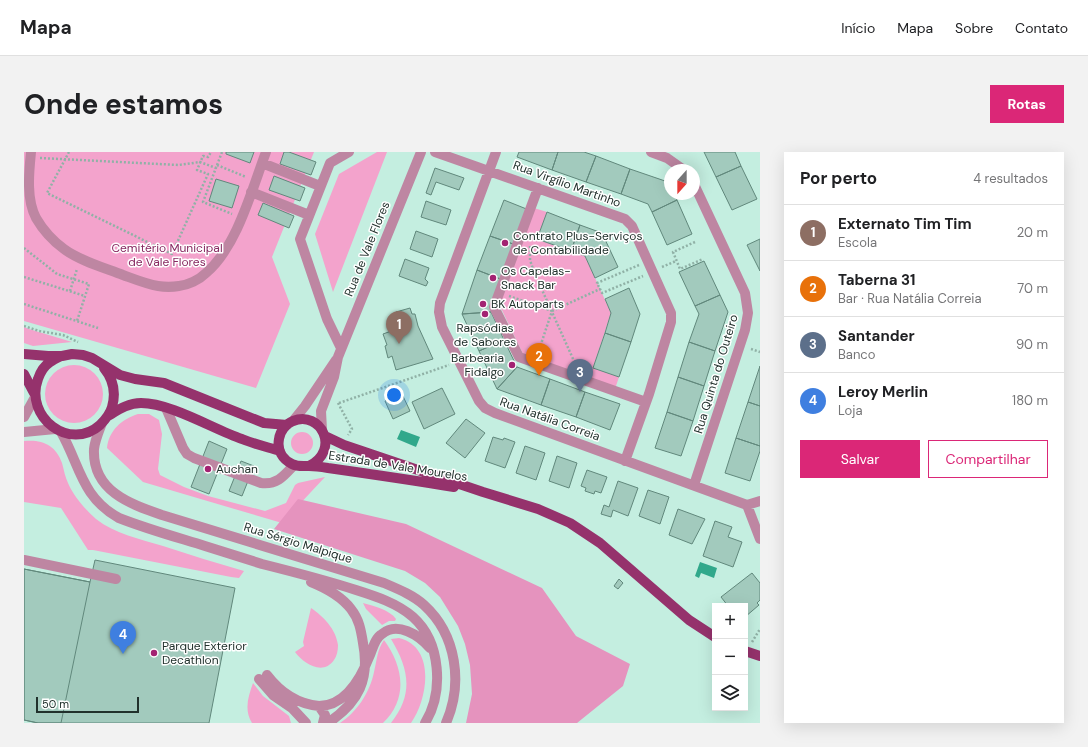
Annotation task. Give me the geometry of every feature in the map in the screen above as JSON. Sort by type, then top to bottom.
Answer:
[{"type":"main road","name":"Estrada de Vale Mourelos","points":[[24,354],[36,356],[62,356],[72,354],[82,355],[92,358],[120,375],[164,384],[264,423],[290,423],[300,419],[312,422],[324,433],[344,445],[555,515],[586,533],[613,554],[689,620],[712,635]]},
{"type":"main road","name":"Estrada de Vale Mourelos","points":[[34,396],[35,385],[40,372],[50,362],[62,356]]},
{"type":"main road","points":[[24,374],[34,396],[37,410],[44,420],[58,430],[73,434],[86,433],[96,429],[112,409],[114,397],[113,385],[101,364]]},
{"type":"main road","points":[[105,419],[121,408],[133,404],[154,404],[241,439],[280,451]]},
{"type":"main road","points":[[290,423],[282,430],[278,444],[283,457],[294,465]]},
{"type":"main road","name":"Estrada de Vale Mourelos","points":[[309,466],[316,462],[325,451],[326,444],[324,433]]},
{"type":"main road","name":"Estrada de Vale Mourelos","points":[[294,465],[424,482],[483,492]]},
{"type":"main road","points":[[748,652],[760,656]]},
{"type":"street","points":[[31,155],[29,194],[36,217],[47,234],[65,250],[114,271],[157,286],[179,286],[192,282],[206,274],[217,262],[235,233],[266,152]]},
{"type":"street","points":[[340,352],[327,319],[300,239],[330,163],[349,152]]},
{"type":"street","name":"Rua de Vale Flores","points":[[324,433],[321,411],[334,377],[340,352],[421,152]]},
{"type":"street","name":"Rua Virgílio Martinho","points":[[435,152],[490,170],[625,219],[635,232],[671,313],[671,322],[646,402],[625,460]]},
{"type":"street","points":[[490,170],[496,152]]},
{"type":"street","points":[[651,152],[667,158],[676,164]]},
{"type":"street","points":[[262,163],[320,186]]},
{"type":"street","name":"Rua Natália Correia","points":[[490,170],[440,303],[439,312],[442,327],[474,394],[479,401],[485,408],[495,413],[747,505]]},
{"type":"street","points":[[538,188],[494,307],[519,358],[646,402]]},
{"type":"street","points":[[251,192],[309,215]]},
{"type":"street","name":"Rua Quinta do Outeiro","points":[[694,485],[745,330],[748,312],[745,293],[700,197]]},
{"type":"street","name":"Rua de Vale Flores","points":[[290,423],[305,406],[340,352]]},
{"type":"street","points":[[24,417],[34,396]]},
{"type":"street","points":[[166,408],[183,448],[194,458],[261,483],[268,484],[281,479],[294,465]]},
{"type":"street","name":"Rua Sérgio Malpique","points":[[105,419],[94,448],[96,465],[104,483],[117,496],[162,515],[384,583],[410,595],[425,606],[434,616],[446,635],[454,658],[456,679],[455,692],[453,704],[447,721]]},
{"type":"street","points":[[24,432],[58,430],[70,448],[79,475],[84,484],[96,500],[109,513],[118,518],[260,563],[346,587],[390,602],[412,616],[420,624],[434,652],[437,679],[436,695],[425,723]]},
{"type":"street","points":[[760,500],[747,505],[760,539]]},
{"type":"street","points":[[24,560],[116,579]]},
{"type":"street","points":[[260,563],[321,586],[342,600],[356,617],[361,627],[366,656],[366,668],[356,683],[340,700],[333,704],[319,706],[310,705],[291,697],[263,677],[273,695],[292,708],[301,721]]},
{"type":"street","points":[[328,723],[339,716],[350,705],[362,685],[366,668],[376,641],[381,634],[395,628],[403,630],[424,640],[434,652]]},
{"type":"street","points":[[319,706],[325,715],[323,723]]},
{"type":"path","points":[[69,152],[48,193],[172,254],[208,174],[197,170],[200,162],[203,156],[208,157],[211,152]]},
{"type":"path","points":[[222,152],[203,202],[241,218]]},
{"type":"path","points":[[31,155],[65,159],[179,165],[200,162],[256,181]]},
{"type":"path","points":[[532,240],[530,247],[530,260],[534,272],[574,360],[584,370]]},
{"type":"path","points":[[695,242],[673,252],[676,261],[680,269],[703,259]]},
{"type":"path","points":[[24,248],[57,274],[89,284],[77,321]]},
{"type":"path","points":[[70,292],[81,258]]},
{"type":"path","points":[[624,271],[597,283],[602,293],[628,282]]},
{"type":"path","points":[[24,277],[85,296]]},
{"type":"path","points":[[500,292],[552,311],[600,289]]},
{"type":"path","points":[[24,304],[98,328]]},
{"type":"path","points":[[535,363],[552,311]]},
{"type":"path","points":[[24,326],[39,331],[63,335],[78,343]]},
{"type":"path","points":[[339,403],[459,362]]},
{"type":"path","points":[[326,397],[339,403],[352,429],[346,437],[344,445]]},
{"type":"green space","name":"Cemitério Municipal de Vale Flores","points":[[24,152],[314,152],[272,257],[290,304],[256,388],[24,321]]},
{"type":"green space","points":[[377,152],[387,152],[333,292],[315,234],[339,174]]},
{"type":"green space","points":[[534,208],[547,212],[537,239],[585,256],[611,313],[593,368],[619,377],[615,389],[524,356],[499,304]]},
{"type":"green space","points":[[24,327],[72,342],[33,346],[24,343]]},
{"type":"green space","points":[[74,365],[90,370],[98,378],[103,394],[98,410],[90,418],[74,423],[58,418],[50,410],[45,394],[50,378],[58,370]]},
{"type":"green space","points":[[138,414],[149,414],[159,420],[162,434],[158,469],[160,475],[184,487],[208,496],[265,511],[286,503],[295,485],[298,483],[325,477],[282,523],[143,482],[107,448],[110,436],[117,426],[132,416]]},
{"type":"green space","points":[[302,432],[310,435],[313,443],[310,451],[302,454],[294,451],[291,443],[294,435]]},
{"type":"green space","points":[[24,441],[37,441],[48,444],[56,452],[62,463],[67,481],[73,493],[96,519],[111,529],[128,536],[244,571],[239,578],[231,577],[88,550],[61,508],[24,502]]},
{"type":"green space","points":[[363,603],[390,613],[396,619],[395,621],[389,621],[382,625],[366,609]]},
{"type":"green space","points":[[311,608],[332,628],[337,639],[338,647],[336,657],[330,665],[325,667],[319,668],[308,664],[295,652],[304,646],[303,642]]},
{"type":"green space","points":[[399,638],[411,643],[419,652],[424,663],[425,675],[422,701],[411,723],[391,723],[403,702],[406,692],[405,671],[402,661],[391,639]]},
{"type":"green space","points":[[384,640],[396,660],[399,671],[400,693],[397,703],[383,723],[340,723],[352,713],[366,694],[372,679],[379,651]]},
{"type":"green space","points":[[253,683],[263,696],[289,716],[291,723],[252,723],[247,708],[248,698]]},
{"type":"shaded area","points":[[401,430],[420,437],[416,447],[397,439]]},
{"type":"shaded area","points":[[298,499],[406,524],[542,588],[576,636],[630,664],[623,686],[577,723],[466,723],[472,694],[470,665],[465,644],[458,626],[440,597],[425,583],[405,571],[274,529]]},
{"type":"shaded area","points":[[700,562],[717,568],[714,578],[701,573],[699,578],[695,576]]},
{"type":"building","points":[[226,152],[254,152],[250,163],[226,154]]},
{"type":"building","points":[[284,152],[289,152],[316,162],[311,175],[280,164]]},
{"type":"building","points":[[519,152],[558,152],[552,170],[517,157]]},
{"type":"building","points":[[558,152],[584,152],[596,156],[586,182],[552,170]]},
{"type":"building","points":[[704,152],[735,152],[741,166],[716,177]]},
{"type":"building","points":[[596,156],[630,169],[621,194],[586,182]]},
{"type":"building","points":[[741,166],[757,199],[732,210],[716,177]]},
{"type":"building","points":[[435,168],[464,178],[459,190],[436,182],[431,195],[426,193]]},
{"type":"building","points":[[630,169],[664,181],[664,200],[677,200],[652,212],[648,204],[621,194]]},
{"type":"building","points":[[274,176],[305,188],[300,201],[269,190]]},
{"type":"building","points":[[216,179],[239,186],[232,208],[209,201]]},
{"type":"building","points":[[504,200],[529,210],[516,245],[490,236]]},
{"type":"building","points":[[677,200],[692,234],[667,245],[652,212]]},
{"type":"building","points":[[426,201],[451,210],[446,225],[421,217]]},
{"type":"building","points":[[263,203],[294,216],[289,228],[258,215]]},
{"type":"building","points":[[547,212],[580,225],[571,251],[537,239]]},
{"type":"building","points":[[580,225],[602,233],[618,267],[595,278],[585,256],[571,251]]},
{"type":"building","points":[[416,231],[438,239],[432,257],[410,249]]},
{"type":"building","points":[[490,236],[516,245],[503,280],[477,270]]},
{"type":"building","points":[[760,239],[760,271],[747,245]]},
{"type":"building","points":[[405,259],[429,268],[425,279],[428,282],[426,286],[399,276]]},
{"type":"building","points":[[704,261],[720,295],[695,306],[679,272]]},
{"type":"building","points":[[477,270],[503,280],[491,312],[462,314]]},
{"type":"building","points":[[629,288],[640,314],[631,342],[605,333],[611,313],[605,299]]},
{"type":"building","points":[[720,295],[728,312],[715,351],[689,342],[699,314],[695,306]]},
{"type":"building","points":[[410,308],[412,314],[415,314],[418,326],[433,359],[396,370],[392,356],[388,358],[385,346],[387,345],[383,334],[394,330],[397,316],[396,312]]},
{"type":"building","points":[[491,312],[504,340],[479,351],[462,314]]},
{"type":"building","points":[[605,333],[631,342],[619,377],[593,368]]},
{"type":"building","points":[[504,340],[517,367],[497,389],[479,351]]},
{"type":"building","points":[[689,342],[715,351],[704,386],[678,377]]},
{"type":"building","points":[[760,366],[760,406],[748,402]]},
{"type":"building","points":[[517,367],[550,379],[541,405],[497,389]]},
{"type":"building","points":[[678,377],[704,386],[693,421],[667,412]]},
{"type":"building","points":[[550,379],[585,392],[576,417],[541,405]]},
{"type":"building","points":[[442,388],[455,414],[424,429],[412,402]]},
{"type":"building","points":[[585,392],[620,404],[610,430],[576,417]]},
{"type":"building","points":[[402,394],[410,411],[393,419],[385,401]]},
{"type":"building","points":[[748,402],[760,406],[760,446],[736,438]]},
{"type":"building","points":[[667,412],[693,421],[681,456],[655,448]]},
{"type":"building","points":[[466,419],[485,433],[465,458],[446,443]]},
{"type":"building","points":[[493,437],[503,440],[504,438],[515,442],[505,468],[485,461]]},
{"type":"building","points":[[736,438],[760,446],[760,451],[750,481],[725,473]]},
{"type":"building","points":[[209,441],[227,449],[209,494],[191,487]]},
{"type":"building","points":[[525,446],[545,453],[536,480],[516,473]]},
{"type":"building","points":[[557,456],[577,463],[569,488],[549,481]]},
{"type":"building","points":[[241,461],[254,466],[242,496],[229,491]]},
{"type":"building","points":[[587,470],[607,477],[601,493],[595,491],[594,494],[585,491],[586,488],[581,486]]},
{"type":"building","points":[[618,481],[638,488],[628,516],[613,510],[611,517],[601,514],[604,505],[609,507]]},
{"type":"building","points":[[648,490],[669,497],[660,524],[639,516]]},
{"type":"building","points":[[678,509],[705,519],[692,544],[669,535]]},
{"type":"building","points":[[715,521],[732,527],[728,537],[742,542],[733,567],[703,556]]},
{"type":"building","points":[[95,560],[235,588],[209,723],[38,723],[24,720],[24,569],[90,582]]},
{"type":"building","points":[[24,569],[90,582],[61,723],[38,723],[24,720]]},
{"type":"building","points":[[752,573],[760,583],[760,600],[757,603],[759,605],[748,614],[748,603],[726,603],[721,597]]},
{"type":"building","points":[[619,579],[623,583],[618,589],[614,586]]},
{"type":"place","name":"Contrato Plus-Serviços de Contabilidade","points":[[505,243]]},
{"type":"place","name":"Os Capelas- Snack Bar","points":[[493,278]]},
{"type":"place","name":"BK Autoparts","points":[[483,304]]},
{"type":"place","name":"Rapsódias de Sabores","points":[[485,314]]},
{"type":"place","name":"Externato Tim Tim","points":[[399,344]]},
{"type":"place","name":"Barbearia Fidalgo","points":[[512,365]]},
{"type":"place","name":"Taberna 31","points":[[539,376]]},
{"type":"place","name":"Santander","points":[[580,392]]},
{"type":"place","name":"Auchan","points":[[208,469]]},
{"type":"place","name":"Parque Exterior Decathlon","points":[[154,653]]},
{"type":"place","name":"Leroy Merlin","points":[[123,654]]}]
